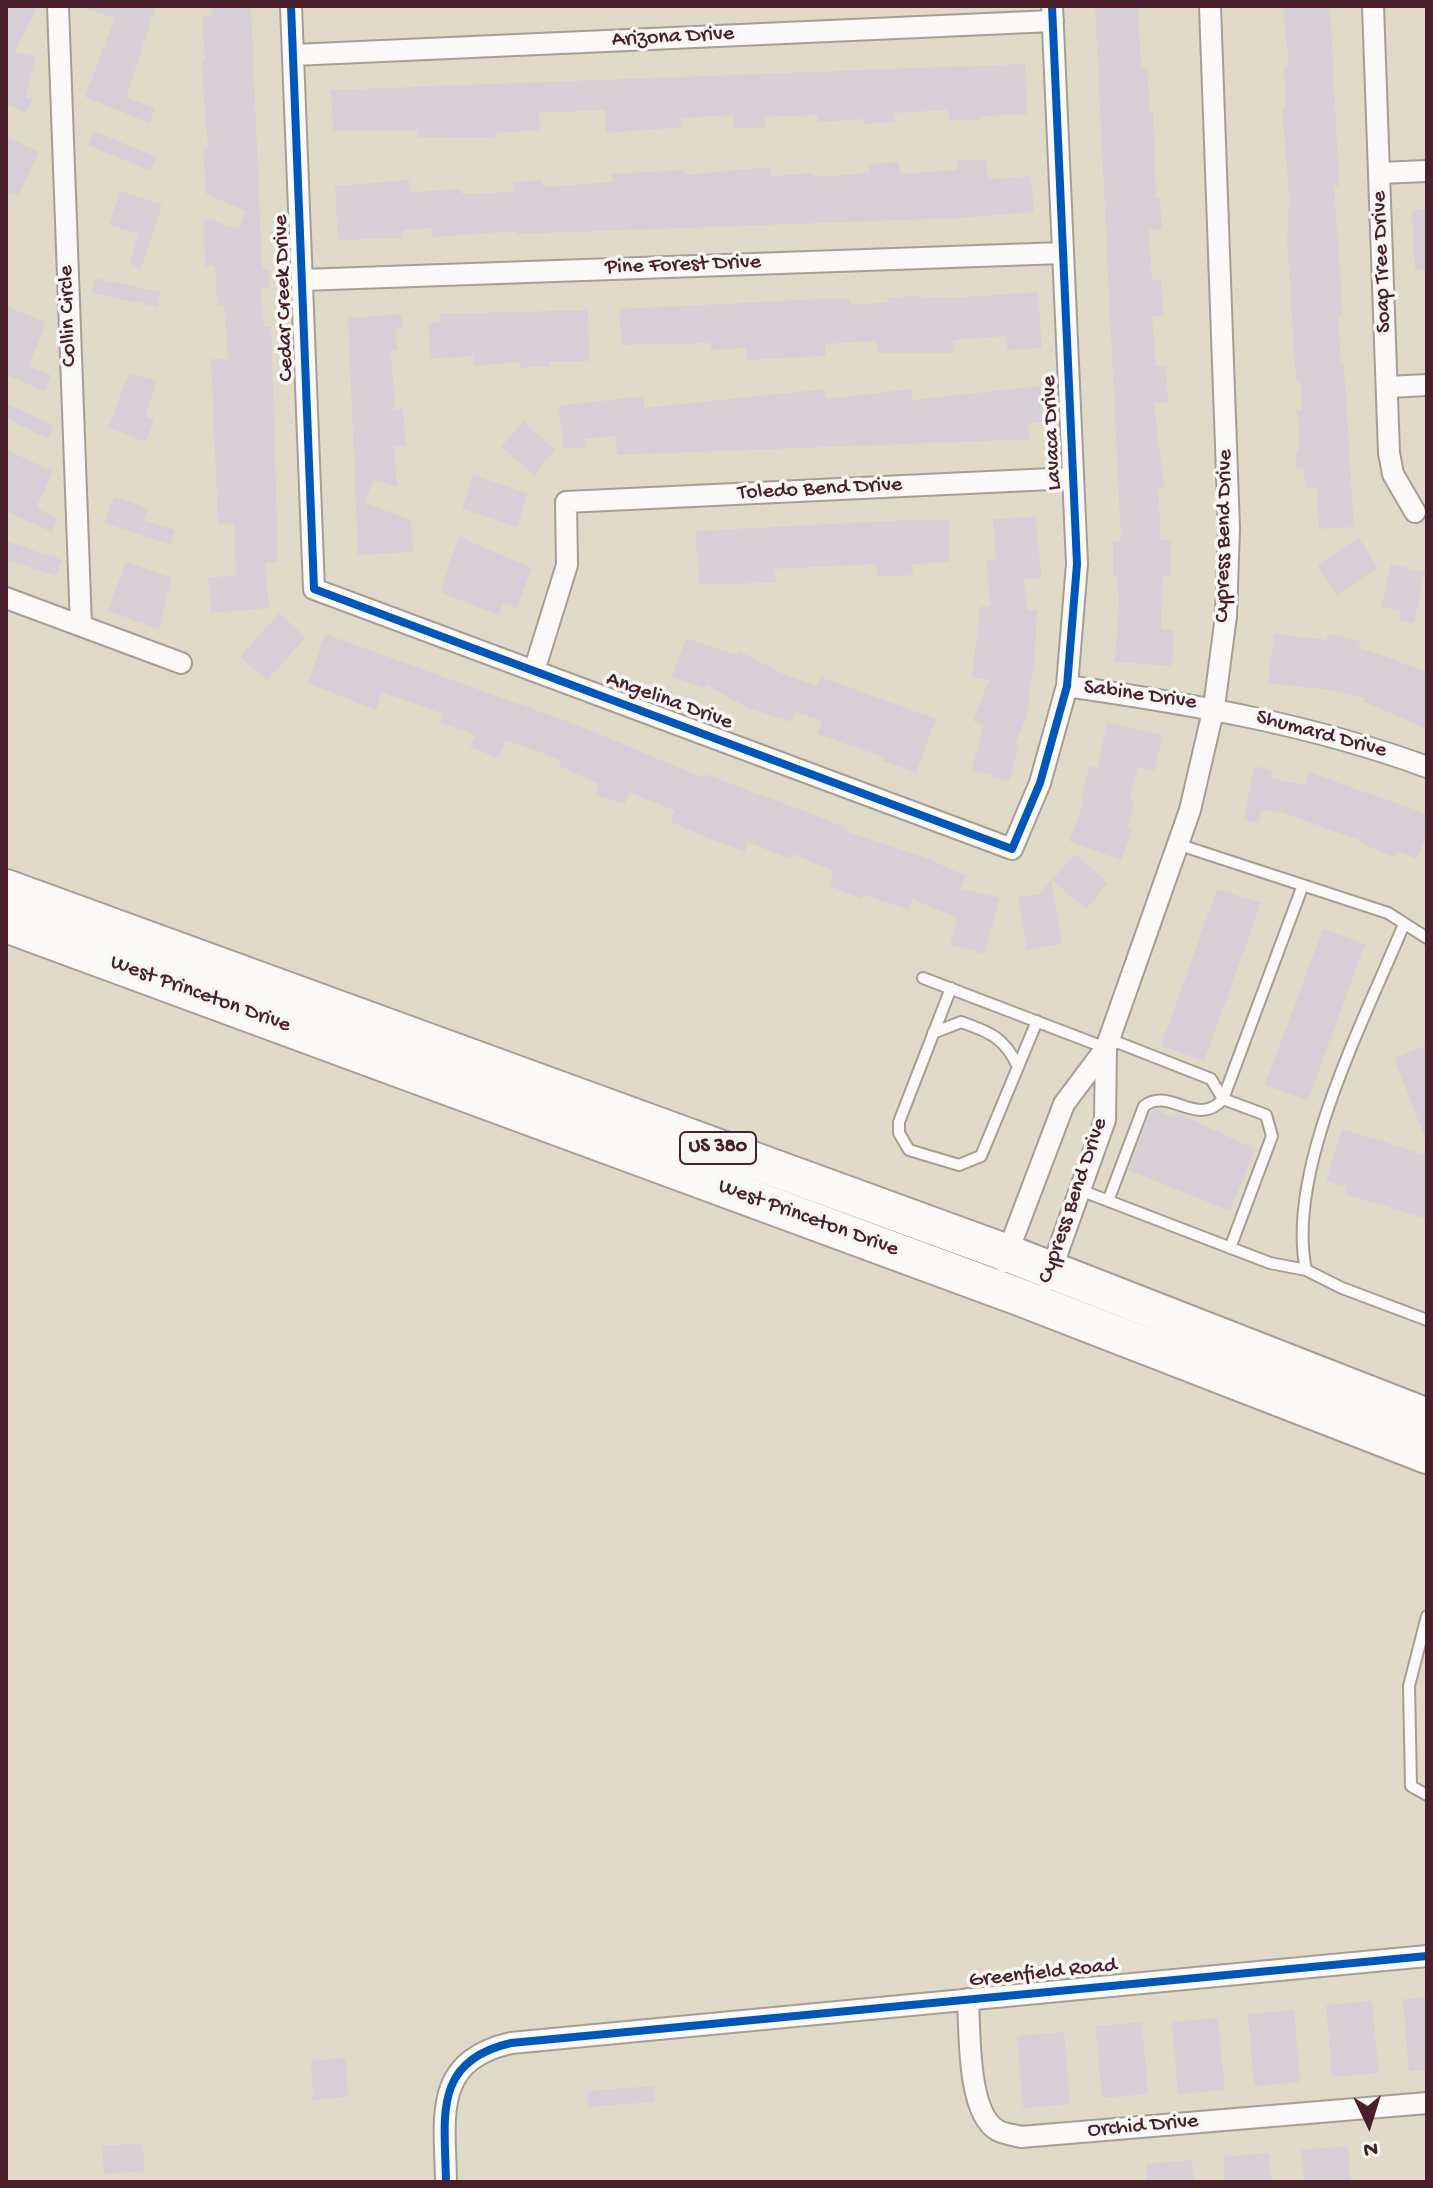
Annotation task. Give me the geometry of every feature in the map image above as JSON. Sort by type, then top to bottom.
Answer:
[{"type":"highway","name":"West Princeton Drive","points":[[6,888],[1007,1253],[1045,1288],[1427,1455]]},
{"type":"highway","name":"West Princeton Drive","points":[[6,924],[995,1288],[1045,1288],[1427,1417]]},
{"type":"street","name":"Collin Circle","points":[[58,6],[81,626]]},
{"type":"street","name":"Cedar Creek Drive","points":[[291,6],[314,589]]},
{"type":"street","name":"Cypress Bend Drive","points":[[995,1288],[1064,1104],[1108,1044],[1180,845],[1214,707],[1226,616],[1229,528],[1210,6]]},
{"type":"street","name":"Soap Tree Drive","points":[[1373,6],[1389,453],[1393,474],[1415,512]]},
{"type":"street","name":"Arizona Drive","points":[[293,55],[1052,13]]},
{"type":"street","name":"Lavaca Drive","points":[[1012,849],[1040,783],[1067,686],[1077,564],[1052,13]]},
{"type":"street","points":[[1380,173],[1427,171]]},
{"type":"street","name":"Pine Forest Drive","points":[[302,280],[1063,253]]},
{"type":"street","points":[[1388,387],[1427,385]]},
{"type":"street","name":"Toledo Bend Drive","points":[[534,671],[567,565],[566,502],[1073,478]]},
{"type":"street","name":"Angelina Drive","points":[[314,589],[1012,849]]},
{"type":"street","points":[[6,598],[181,663]]},
{"type":"street","name":"Sabine Drive","points":[[1067,686],[1214,707]]},
{"type":"street","name":"Shumard Drive","points":[[1214,707],[1338,735],[1427,767]]},
{"type":"street","name":"Cypress Bend Drive","points":[[1045,1288],[1105,1120],[1108,1044]]},
{"type":"street","name":"Greenfield Road","points":[[446,2182],[447,2096],[457,2073],[475,2055],[511,2043],[1427,1956]]},
{"type":"street","name":"Orchid Drive","points":[[968,1999],[975,2094],[982,2113],[997,2130],[1021,2137],[1427,2103]]},
{"type":"lane","points":[[1180,845],[1388,913],[1427,938]]},
{"type":"lane","points":[[1108,1201],[1144,1106],[1152,1100],[1162,1099],[1202,1112],[1216,1107],[1223,1099],[1303,885]]},
{"type":"lane","points":[[1306,1270],[1301,1247],[1308,1186],[1321,1128],[1404,924]]},
{"type":"lane","points":[[923,978],[1037,1021],[1211,1079],[1223,1099],[1266,1115],[1272,1136],[1230,1248]]},
{"type":"lane","points":[[951,988],[899,1122],[899,1133],[909,1150],[959,1165],[981,1156],[1037,1021]]},
{"type":"lane","points":[[933,1033],[961,1022],[989,1032],[1009,1046],[1018,1067]]},
{"type":"lane","points":[[1080,1190],[1270,1263],[1306,1270],[1342,1288],[1427,1320]]},
{"type":"lane","points":[[1427,1616],[1409,1686],[1411,1786],[1427,1795]]},
{"type":"building","points":[[6,6],[38,6],[15,52],[36,57],[26,97],[32,100],[26,113],[6,104]]},
{"type":"building","points":[[87,6],[156,6],[126,97],[155,109],[149,123],[85,97],[114,18],[87,9]]},
{"type":"building","points":[[211,6],[251,6],[262,270],[269,269],[270,288],[261,289],[264,327],[271,326],[278,563],[265,563],[269,608],[211,613],[208,578],[236,575],[234,523],[218,524],[211,359],[228,359],[224,306],[217,306],[215,266],[205,266],[204,218],[239,229],[246,211],[206,194],[203,147],[208,147],[201,61],[205,61],[202,17],[212,16]]},
{"type":"building","points":[[1095,6],[1138,6],[1141,69],[1147,69],[1150,112],[1153,112],[1156,198],[1160,198],[1162,229],[1149,230],[1152,280],[1161,280],[1163,315],[1152,316],[1156,366],[1166,366],[1168,402],[1154,403],[1164,488],[1158,488],[1161,540],[1171,540],[1171,576],[1162,576],[1161,629],[1174,630],[1172,666],[1115,662],[1119,602],[1117,576],[1113,576],[1113,541],[1121,541]]},
{"type":"building","points":[[1283,6],[1328,6],[1331,21],[1339,186],[1334,186],[1343,315],[1338,315],[1354,527],[1319,529],[1317,488],[1305,488],[1304,467],[1296,468],[1295,453],[1299,453],[1297,410],[1302,410],[1301,381],[1296,381],[1287,239],[1289,194],[1282,109],[1286,109],[1284,66],[1289,65]]},
{"type":"building","points":[[1025,64],[1027,114],[981,116],[981,119],[949,121],[948,110],[894,113],[895,122],[863,124],[863,119],[818,122],[817,115],[765,117],[766,127],[734,129],[733,115],[681,118],[682,127],[606,133],[605,110],[539,113],[540,130],[495,133],[495,138],[418,137],[418,130],[333,131],[331,90]]},
{"type":"building","points":[[94,131],[157,157],[151,171],[88,145]]},
{"type":"building","points":[[6,136],[39,152],[18,196],[6,192]]},
{"type":"building","points":[[986,159],[988,179],[1031,176],[1034,212],[960,218],[517,234],[517,231],[432,237],[431,228],[402,230],[403,238],[338,240],[335,186],[409,180],[410,192],[461,189],[462,194],[514,192],[513,182],[542,180],[543,187],[612,182],[611,174],[684,170],[684,175],[770,167],[771,176],[813,173],[814,177],[869,173],[869,164],[899,162],[900,174],[957,170],[957,161]]},
{"type":"building","points":[[120,191],[162,205],[141,268],[130,264],[138,234],[109,225]]},
{"type":"building","points":[[1427,209],[1427,270],[1415,270],[1412,210]]},
{"type":"building","points":[[95,278],[161,292],[158,307],[92,293]]},
{"type":"building","points":[[1038,292],[1042,348],[1007,350],[1006,336],[953,340],[954,353],[878,353],[877,341],[825,344],[826,356],[747,360],[746,348],[711,350],[710,343],[622,345],[619,309],[822,299],[851,299],[851,305],[888,302],[888,298],[908,296],[951,298]]},
{"type":"building","points":[[6,306],[46,322],[29,366],[51,375],[45,391],[6,375]]},
{"type":"building","points":[[588,310],[589,361],[550,362],[550,366],[520,368],[520,362],[474,366],[473,356],[431,359],[428,323],[440,322],[440,314]]},
{"type":"building","points":[[402,314],[403,329],[396,329],[397,350],[391,350],[395,410],[403,409],[406,446],[394,446],[397,487],[373,480],[365,503],[411,520],[413,552],[358,555],[348,318]]},
{"type":"building","points":[[129,373],[156,381],[146,416],[154,420],[146,442],[108,428]]},
{"type":"building","points":[[1041,386],[1043,422],[1028,423],[1029,439],[1010,440],[617,455],[616,436],[585,439],[586,447],[564,449],[558,406],[644,396],[644,408],[825,389],[826,399],[911,389],[912,400]]},
{"type":"building","points":[[6,403],[54,426],[48,439],[6,418]]},
{"type":"building","points":[[523,421],[555,450],[534,475],[501,447]]},
{"type":"building","points":[[6,450],[53,471],[36,508],[58,518],[52,532],[6,511]]},
{"type":"building","points":[[473,475],[528,493],[517,527],[462,509]]},
{"type":"building","points":[[114,496],[148,508],[144,520],[175,530],[170,545],[104,523]]},
{"type":"building","points":[[1035,517],[1042,578],[1024,579],[1027,610],[1037,610],[1035,655],[1027,714],[1015,745],[1019,746],[1009,781],[971,770],[984,725],[973,721],[989,680],[972,677],[980,606],[990,607],[987,561],[996,561],[993,519]]},
{"type":"building","points":[[949,520],[950,562],[912,564],[913,575],[877,577],[876,564],[775,569],[776,583],[699,584],[695,531]]},
{"type":"building","points":[[459,537],[532,568],[517,608],[503,603],[499,615],[439,592]]},
{"type":"building","points":[[1359,538],[1378,568],[1337,595],[1317,565]]},
{"type":"building","points":[[6,541],[62,560],[56,576],[6,560]]},
{"type":"building","points":[[126,561],[172,578],[159,629],[108,611]]},
{"type":"building","points":[[1391,564],[1425,572],[1414,623],[1399,620],[1401,611],[1381,607]]},
{"type":"building","points":[[279,613],[306,637],[267,680],[240,657]]},
{"type":"building","points":[[325,634],[577,725],[704,778],[705,774],[815,815],[846,828],[845,831],[926,858],[966,876],[961,888],[1000,898],[984,954],[950,945],[958,918],[912,899],[908,910],[863,894],[862,899],[829,886],[834,871],[792,854],[790,859],[748,842],[745,852],[671,822],[675,811],[629,792],[625,804],[595,795],[599,784],[559,766],[561,760],[506,740],[498,758],[470,747],[475,735],[440,723],[443,714],[382,692],[376,710],[308,683]]},
{"type":"building","points":[[1274,634],[1326,640],[1328,634],[1360,641],[1359,647],[1427,672],[1427,729],[1364,702],[1365,698],[1331,690],[1268,683]]},
{"type":"building","points":[[686,638],[737,655],[739,651],[781,673],[818,686],[821,677],[936,719],[916,773],[883,761],[884,757],[817,734],[822,721],[795,712],[792,722],[748,708],[706,685],[705,688],[672,677]]},
{"type":"building","points":[[1107,722],[1163,735],[1154,771],[1138,767],[1129,800],[1135,801],[1127,828],[1132,830],[1121,860],[1069,841],[1084,802],[1080,801],[1090,766],[1097,768]]},
{"type":"building","points":[[1254,766],[1272,770],[1270,778],[1305,785],[1308,772],[1427,814],[1427,834],[1417,859],[1397,851],[1394,857],[1359,840],[1281,812],[1261,810],[1259,823],[1244,820]]},
{"type":"building","points":[[1075,854],[1108,883],[1086,909],[1052,880]]},
{"type":"building","points":[[1051,880],[1062,944],[1027,950],[1018,897],[1040,894]]},
{"type":"building","points":[[1217,889],[1261,903],[1204,1061],[1161,1046]]},
{"type":"building","points":[[1323,929],[1365,944],[1308,1100],[1265,1085]]},
{"type":"building","points":[[1427,1045],[1427,1141],[1426,1141],[1394,1058]]},
{"type":"building","points":[[1155,1109],[1173,1117],[1178,1113],[1255,1149],[1230,1211],[1128,1170],[1150,1112]]},
{"type":"building","points":[[1342,1129],[1427,1155],[1427,1219],[1345,1194],[1346,1187],[1326,1181]]},
{"type":"building","points":[[1427,1997],[1427,2070],[1409,2071],[1403,1999]]},
{"type":"building","points":[[1372,2001],[1379,2073],[1332,2077],[1326,2005]]},
{"type":"building","points":[[1294,2010],[1300,2082],[1254,2086],[1248,2014]]},
{"type":"building","points":[[1218,2018],[1225,2090],[1178,2094],[1172,2022]]},
{"type":"building","points":[[1142,2022],[1148,2094],[1102,2098],[1095,2026]]},
{"type":"building","points":[[1064,2032],[1070,2104],[1023,2108],[1017,2036]]},
{"type":"building","points":[[346,2058],[348,2097],[313,2100],[311,2061]]},
{"type":"building","points":[[654,2086],[655,2102],[588,2107],[587,2091]]},
{"type":"building","points":[[143,2143],[145,2171],[104,2174],[102,2146]]},
{"type":"building","points":[[1348,2146],[1351,2182],[1304,2182],[1301,2150]]},
{"type":"building","points":[[1269,2153],[1272,2182],[1225,2182],[1223,2157]]},
{"type":"building","points":[[1192,2160],[1194,2182],[1147,2182],[1146,2164]]},
{"type":"cycle path","points":[[291,6],[314,589],[1012,849],[1040,783],[1067,686],[1077,564],[1052,6]]},
{"type":"cycle path","points":[[446,2182],[445,2114],[455,2078],[467,2063],[485,2051],[511,2043],[1427,1956]]}]
